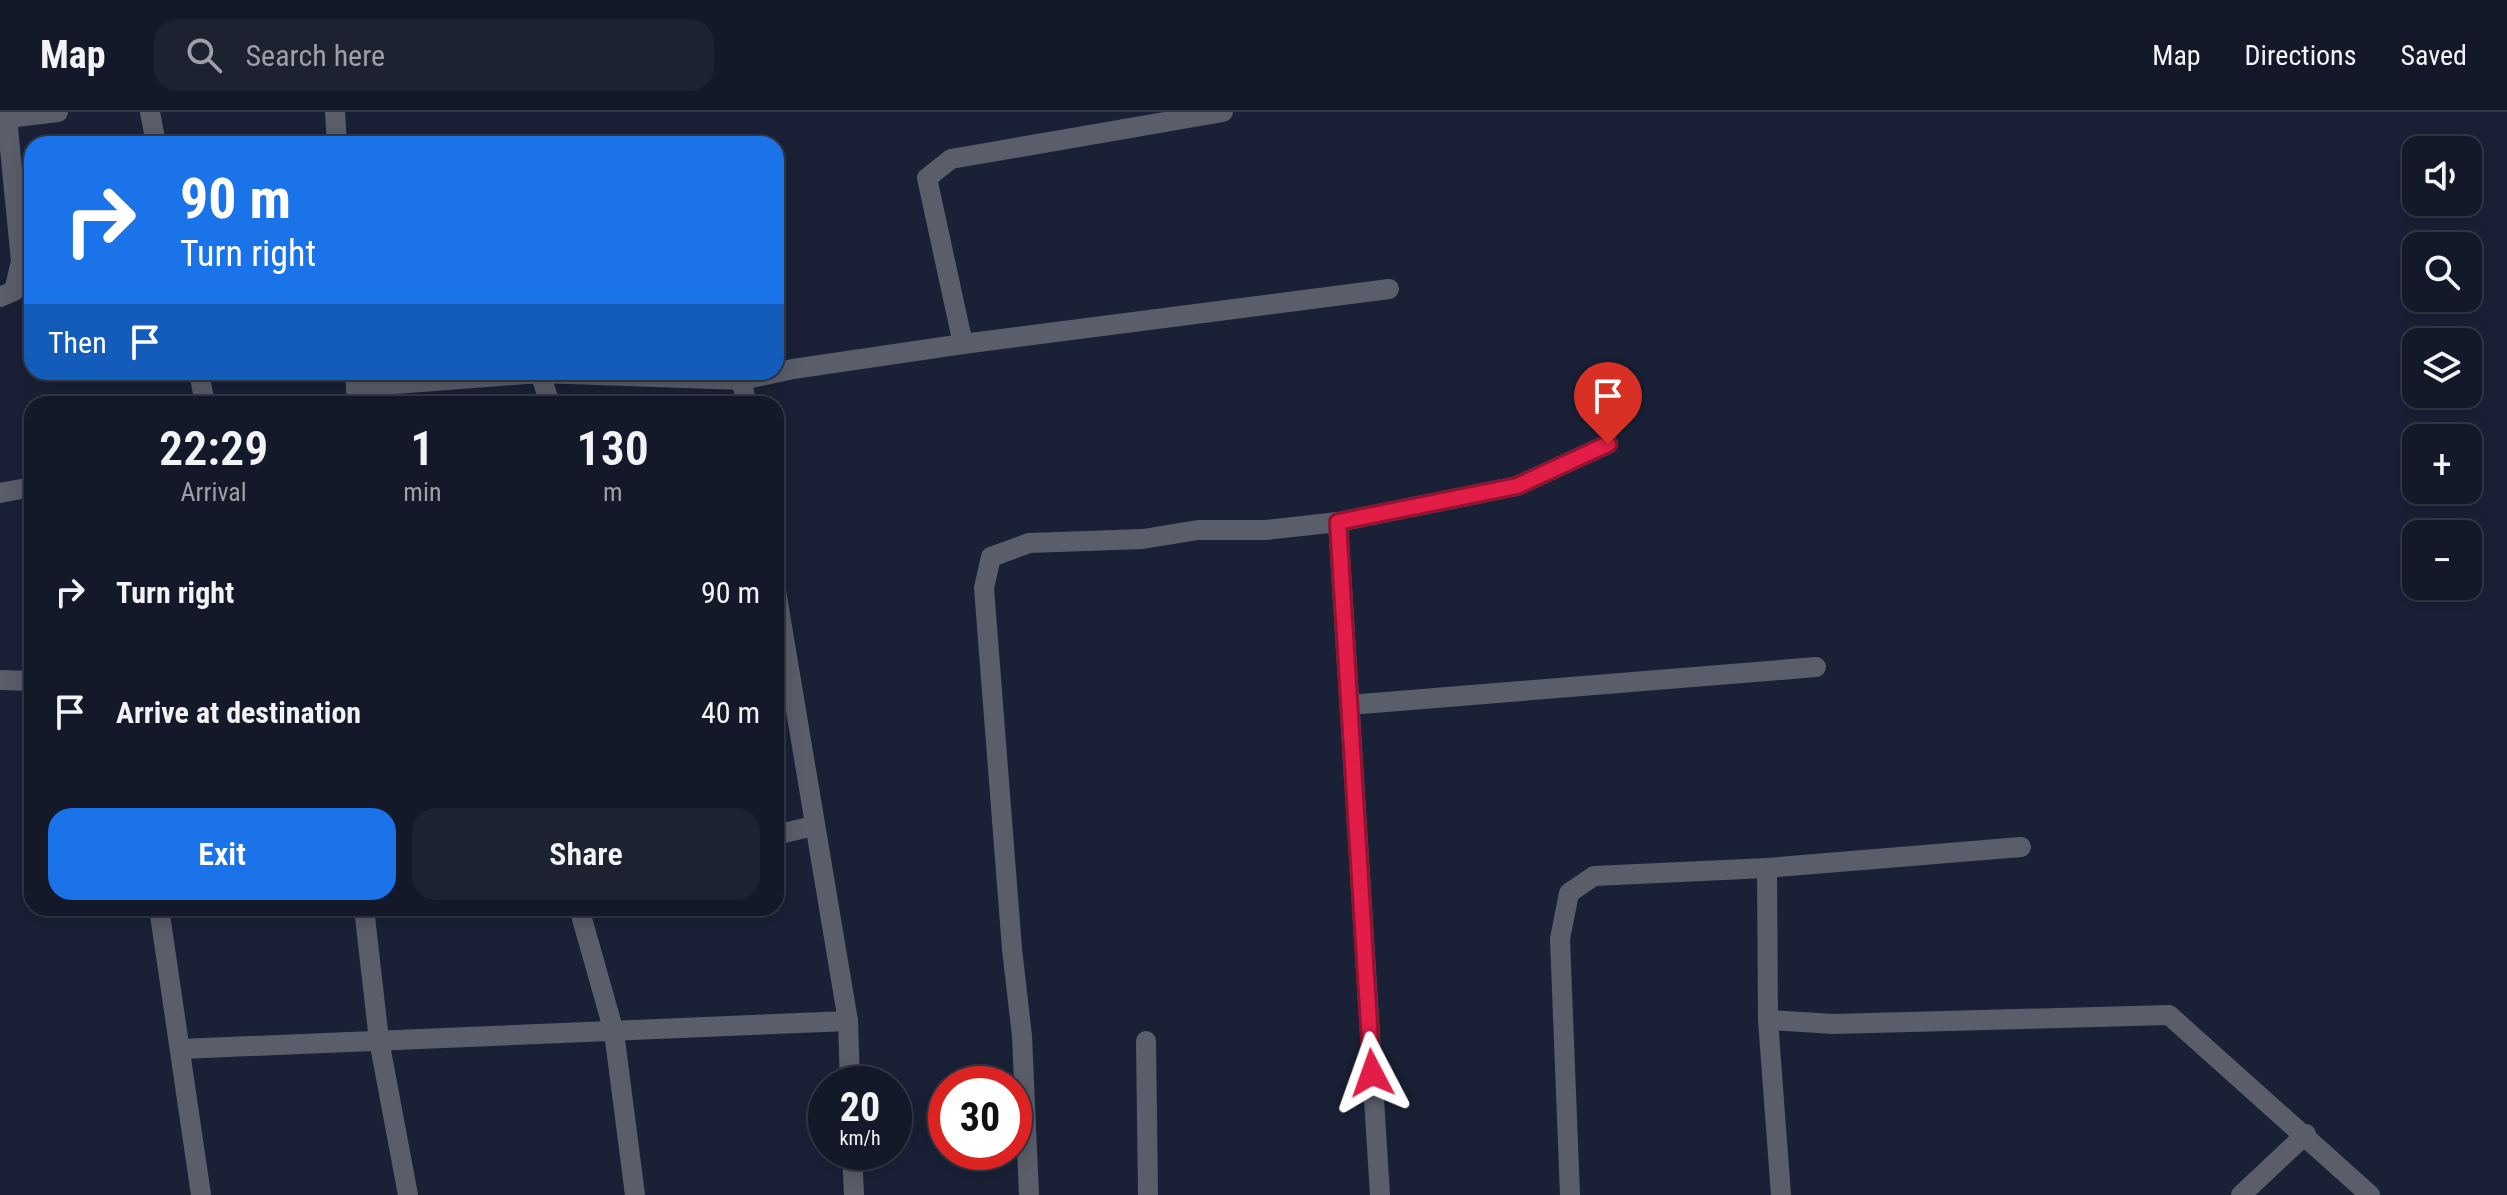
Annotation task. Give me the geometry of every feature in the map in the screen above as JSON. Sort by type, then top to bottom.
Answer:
[{"type":"street","points":[[0,297],[14,291],[21,261],[4,118],[58,112]]},
{"type":"street","points":[[150,112],[154,136]]},
{"type":"street","points":[[335,112],[336,136]]},
{"type":"street","points":[[963,344],[927,178],[951,159],[1223,112]]},
{"type":"street","points":[[784,371],[963,344],[1389,289]]},
{"type":"street","points":[[356,388],[454,380]]},
{"type":"street","points":[[742,380],[745,396]]},
{"type":"street","points":[[1029,1195],[1022,1036],[1012,949],[984,588],[991,557],[1029,543],[1143,539],[1198,530],[1266,530],[1338,522],[1517,486],[1608,444]]},
{"type":"street","points":[[0,493],[24,488]]},
{"type":"street","points":[[1338,522],[1380,1195]]},
{"type":"street","points":[[784,656],[848,1021],[849,1066]]},
{"type":"street","points":[[1349,705],[1816,667]]},
{"type":"street","points":[[0,680],[24,681]]},
{"type":"street","points":[[784,833],[813,826]]},
{"type":"street","points":[[1570,1195],[1560,939],[1569,893],[1594,876],[1767,868],[2021,847]]},
{"type":"street","points":[[1767,868],[1768,1020],[1781,1195]]},
{"type":"street","points":[[160,916],[201,1195]]},
{"type":"street","points":[[365,916],[379,1040],[408,1195]]},
{"type":"street","points":[[581,916],[614,1032],[635,1195]]},
{"type":"street","points":[[1768,1020],[1834,1024],[2169,1015],[2306,1134],[2370,1195]]},
{"type":"street","points":[[181,1049],[848,1021]]},
{"type":"street","points":[[1146,1041],[1148,1195]]},
{"type":"street","points":[[2241,1195],[2306,1134]]},
{"type":"street","points":[[853,1170],[854,1195]]},
{"type":"route","points":[[1372,1073],[1338,522],[1517,486],[1608,444]]}]
